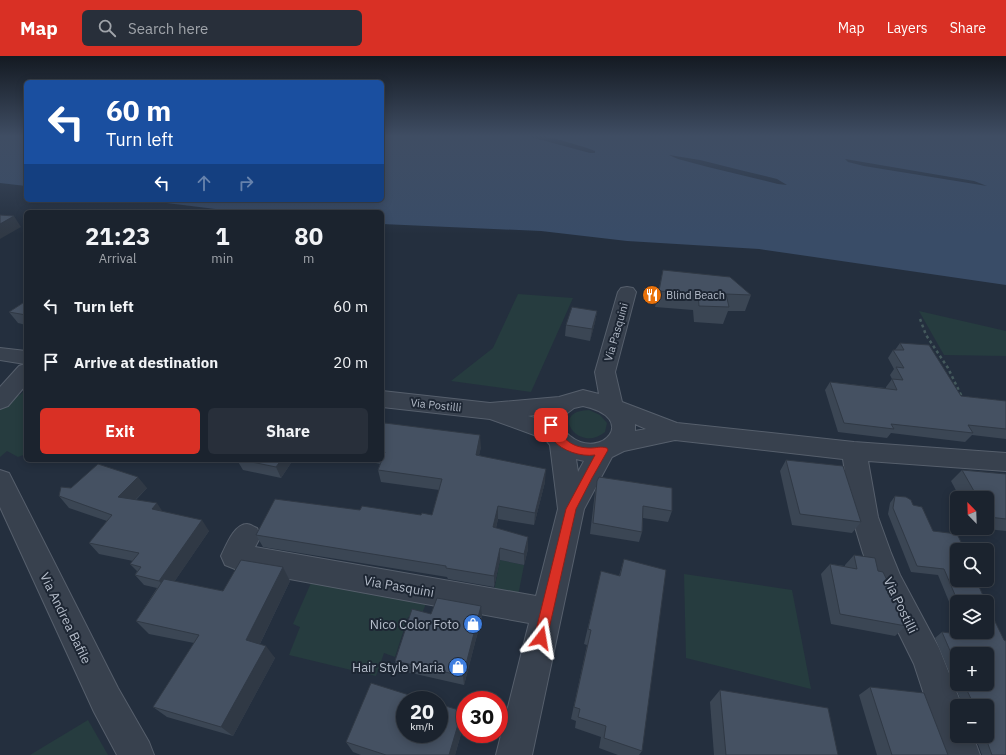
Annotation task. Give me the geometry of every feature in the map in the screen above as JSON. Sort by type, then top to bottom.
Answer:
[{"type":"street","name":"Via Pasquini","points":[[612,407],[605,372],[627,292]]},
{"type":"street","points":[[0,354],[24,358]]},
{"type":"street","name":"Via Pasquini","points":[[567,402],[605,372]]},
{"type":"street","points":[[0,401],[24,374]]},
{"type":"street","name":"Via Postilli","points":[[384,399],[490,411],[567,402]]},
{"type":"street","points":[[571,509],[557,438],[551,425],[551,417],[555,411],[567,402],[593,399],[675,431],[854,451],[1005,463]]},
{"type":"street","points":[[514,755],[571,509],[588,476],[610,447],[622,438],[625,429],[624,421],[619,413],[612,407]]},
{"type":"street","name":"Via Postilli","points":[[490,411],[557,438]]},
{"type":"street","points":[[557,438],[581,451],[592,452],[675,431]]},
{"type":"street","name":"Via Postilli","points":[[854,451],[865,517],[877,553],[889,583],[928,659],[962,755]]},
{"type":"street","name":"Via Andrea Bafile","points":[[0,480],[106,700],[136,755]]},
{"type":"street","name":"Via Pasquini","points":[[249,548],[547,612]]},
{"type":"path","points":[[920,319],[926,335],[948,368],[964,399]]},
{"type":"green space","points":[[518,294],[573,298],[531,392],[451,381],[493,348]]},
{"type":"green space","points":[[919,311],[1006,331],[1006,356],[944,355]]},
{"type":"green space","points":[[24,391],[24,455],[18,457],[7,451],[0,457],[0,399],[20,395]]},
{"type":"green space","points":[[589,410],[600,415],[607,423],[605,432],[595,437],[586,438],[578,435],[572,430],[569,423],[571,417],[577,412]]},
{"type":"green space","points":[[500,560],[524,565],[518,596],[494,591]]},
{"type":"green space","points":[[684,574],[792,590],[811,689],[686,658]]},
{"type":"green space","points":[[311,583],[428,599],[420,618],[408,617],[395,657],[384,653],[376,676],[289,655],[300,627],[293,624]]},
{"type":"green space","points":[[88,720],[108,755],[30,755]]},
{"type":"water","points":[[0,169],[24,169],[24,186],[0,183]]},
{"type":"water","points":[[384,169],[1006,169],[1006,285],[759,249],[627,241],[541,231],[384,224],[384,210],[224,210],[158,202],[384,202]]},
{"type":"pier","points":[[715,169],[735,169],[777,179],[787,185]]},
{"type":"pier","points":[[880,169],[901,169],[974,181],[987,186]]},
{"type":"building","points":[[0,215],[14,216],[0,224]]},
{"type":"building","points":[[663,270],[730,277],[751,295],[726,294],[729,307],[699,306],[698,294],[659,291]]},
{"type":"building","points":[[24,302],[24,315],[9,312]]},
{"type":"building","points":[[572,307],[597,311],[592,329],[566,325]]},
{"type":"building","points":[[900,343],[929,345],[961,396],[1006,401],[1006,429],[968,425],[973,433],[891,424],[894,429],[844,423],[830,382],[897,390],[892,379],[903,380],[896,367],[904,368],[893,350],[904,350]]},
{"type":"building","points":[[385,423],[480,435],[476,455],[546,469],[535,513],[498,506],[493,527],[528,537],[524,554],[500,548],[494,576],[446,568],[446,566],[256,535],[275,499],[360,510],[362,506],[421,515],[422,513],[432,515],[442,479],[378,470],[381,462],[384,462]]},
{"type":"building","points":[[786,460],[843,466],[861,522],[800,514]]},
{"type":"building","points":[[252,462],[280,462],[276,467]]},
{"type":"building","points":[[98,464],[138,477],[118,497],[157,503],[152,509],[202,520],[159,581],[135,575],[141,567],[130,564],[139,553],[89,543],[112,515],[59,496],[61,487],[71,488]]},
{"type":"building","points":[[962,470],[1006,474],[1006,519],[994,518],[994,491],[974,491]]},
{"type":"building","points":[[599,477],[672,488],[672,511],[643,506],[642,532],[593,523],[597,481]]},
{"type":"building","points":[[895,496],[906,497],[911,500],[913,505],[922,507],[933,531],[950,533],[950,535],[958,535],[962,543],[950,543],[950,583],[944,569],[917,566],[893,508]]},
{"type":"building","points":[[854,555],[875,558],[878,571],[883,572],[901,609],[906,626],[840,614],[830,564],[857,569]]},
{"type":"building","points":[[624,559],[666,570],[642,751],[604,738],[606,726],[578,717],[580,709],[574,707],[591,630],[588,629],[601,571],[620,576]]},
{"type":"building","points":[[241,560],[283,567],[246,640],[266,646],[221,727],[153,707],[199,635],[136,621],[164,579],[223,591]]},
{"type":"building","points":[[952,587],[979,587],[983,595],[955,595]]},
{"type":"building","points":[[437,598],[481,606],[463,676],[395,661],[412,609],[431,614]]},
{"type":"building","points":[[994,619],[1004,640],[1006,641],[1006,755],[992,755],[988,743],[994,743],[994,699],[971,699],[967,691],[994,691],[994,647],[950,647],[950,651],[942,632],[950,633],[950,639],[994,639]]},
{"type":"building","points":[[371,683],[396,691],[396,743],[448,743],[448,707],[456,709],[456,731],[449,755],[386,755],[346,742]]},
{"type":"building","points":[[870,687],[924,693],[948,755],[892,755]]},
{"type":"building","points":[[720,690],[828,708],[838,755],[726,755]]},
{"type":"place","name":"Blind Beach","points":[[652,295]]},
{"type":"place","name":"Nico Color Foto","points":[[473,624]]},
{"type":"place","name":"Hair Style Maria","points":[[458,667]]},
{"type":"route","points":[[541,638],[571,509],[603,450],[592,452],[581,451],[570,447],[557,438],[551,425]]}]
